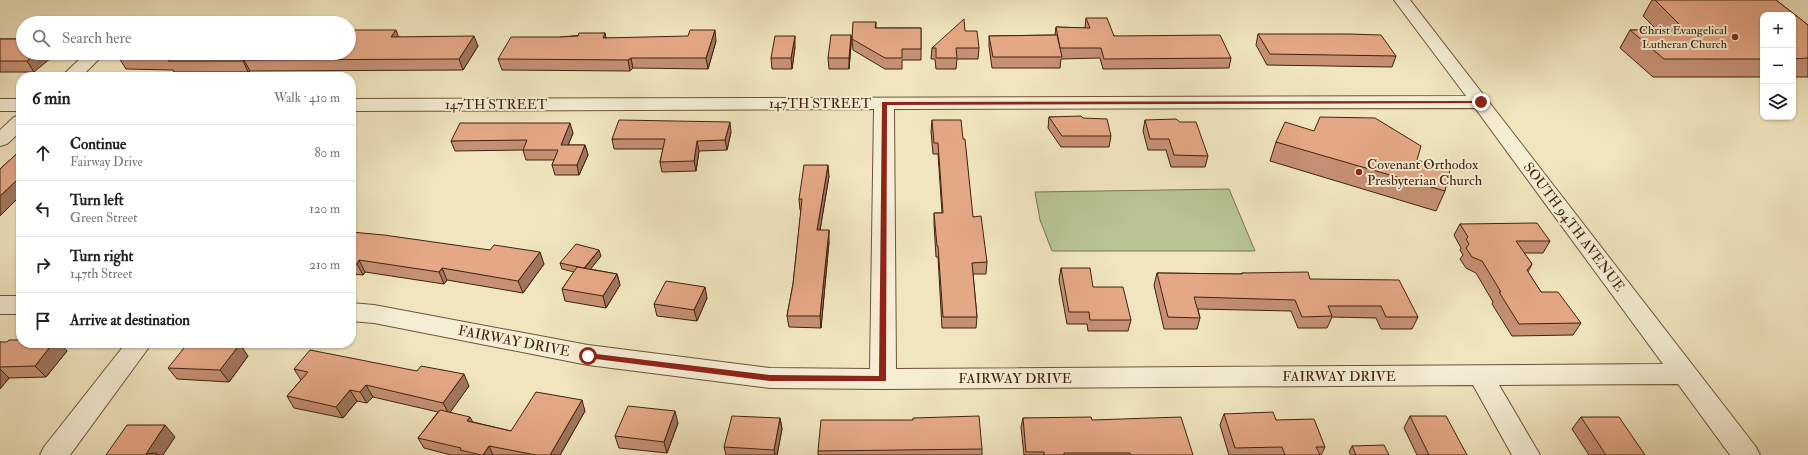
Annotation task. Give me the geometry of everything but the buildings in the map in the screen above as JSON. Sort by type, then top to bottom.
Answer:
[{"type":"street","name":"SOUTH 94TH AVENUE","points":[[1402,0],[1481,102],[1746,455]]},
{"type":"street","points":[[75,72],[88,60]]},
{"type":"street","name":"147TH STREET","points":[[356,104],[1481,102]]},
{"type":"street","points":[[883,379],[884,103]]},
{"type":"street","points":[[0,105],[16,105]]},
{"type":"street","points":[[0,140],[16,126]]},
{"type":"street","points":[[0,305],[16,305]]},
{"type":"street","name":"FAIRWAY DRIVE","points":[[356,312],[374,314],[588,356],[770,378],[883,379],[1684,374]]},
{"type":"street","points":[[54,455],[136,348]]},
{"type":"street","points":[[1480,375],[1526,455]]},
{"type":"green space","points":[[1229,189],[1255,251],[1052,251],[1040,220],[1035,192]]},
{"type":"place","name":"Christ Evangelical Lutheran Church","points":[[1735,37]]},
{"type":"place","name":"Covenant Orthodox Presbyterian Church","points":[[1359,172]]},
{"type":"route","points":[[588,356],[770,378],[883,379],[884,103],[1481,102]]}]
